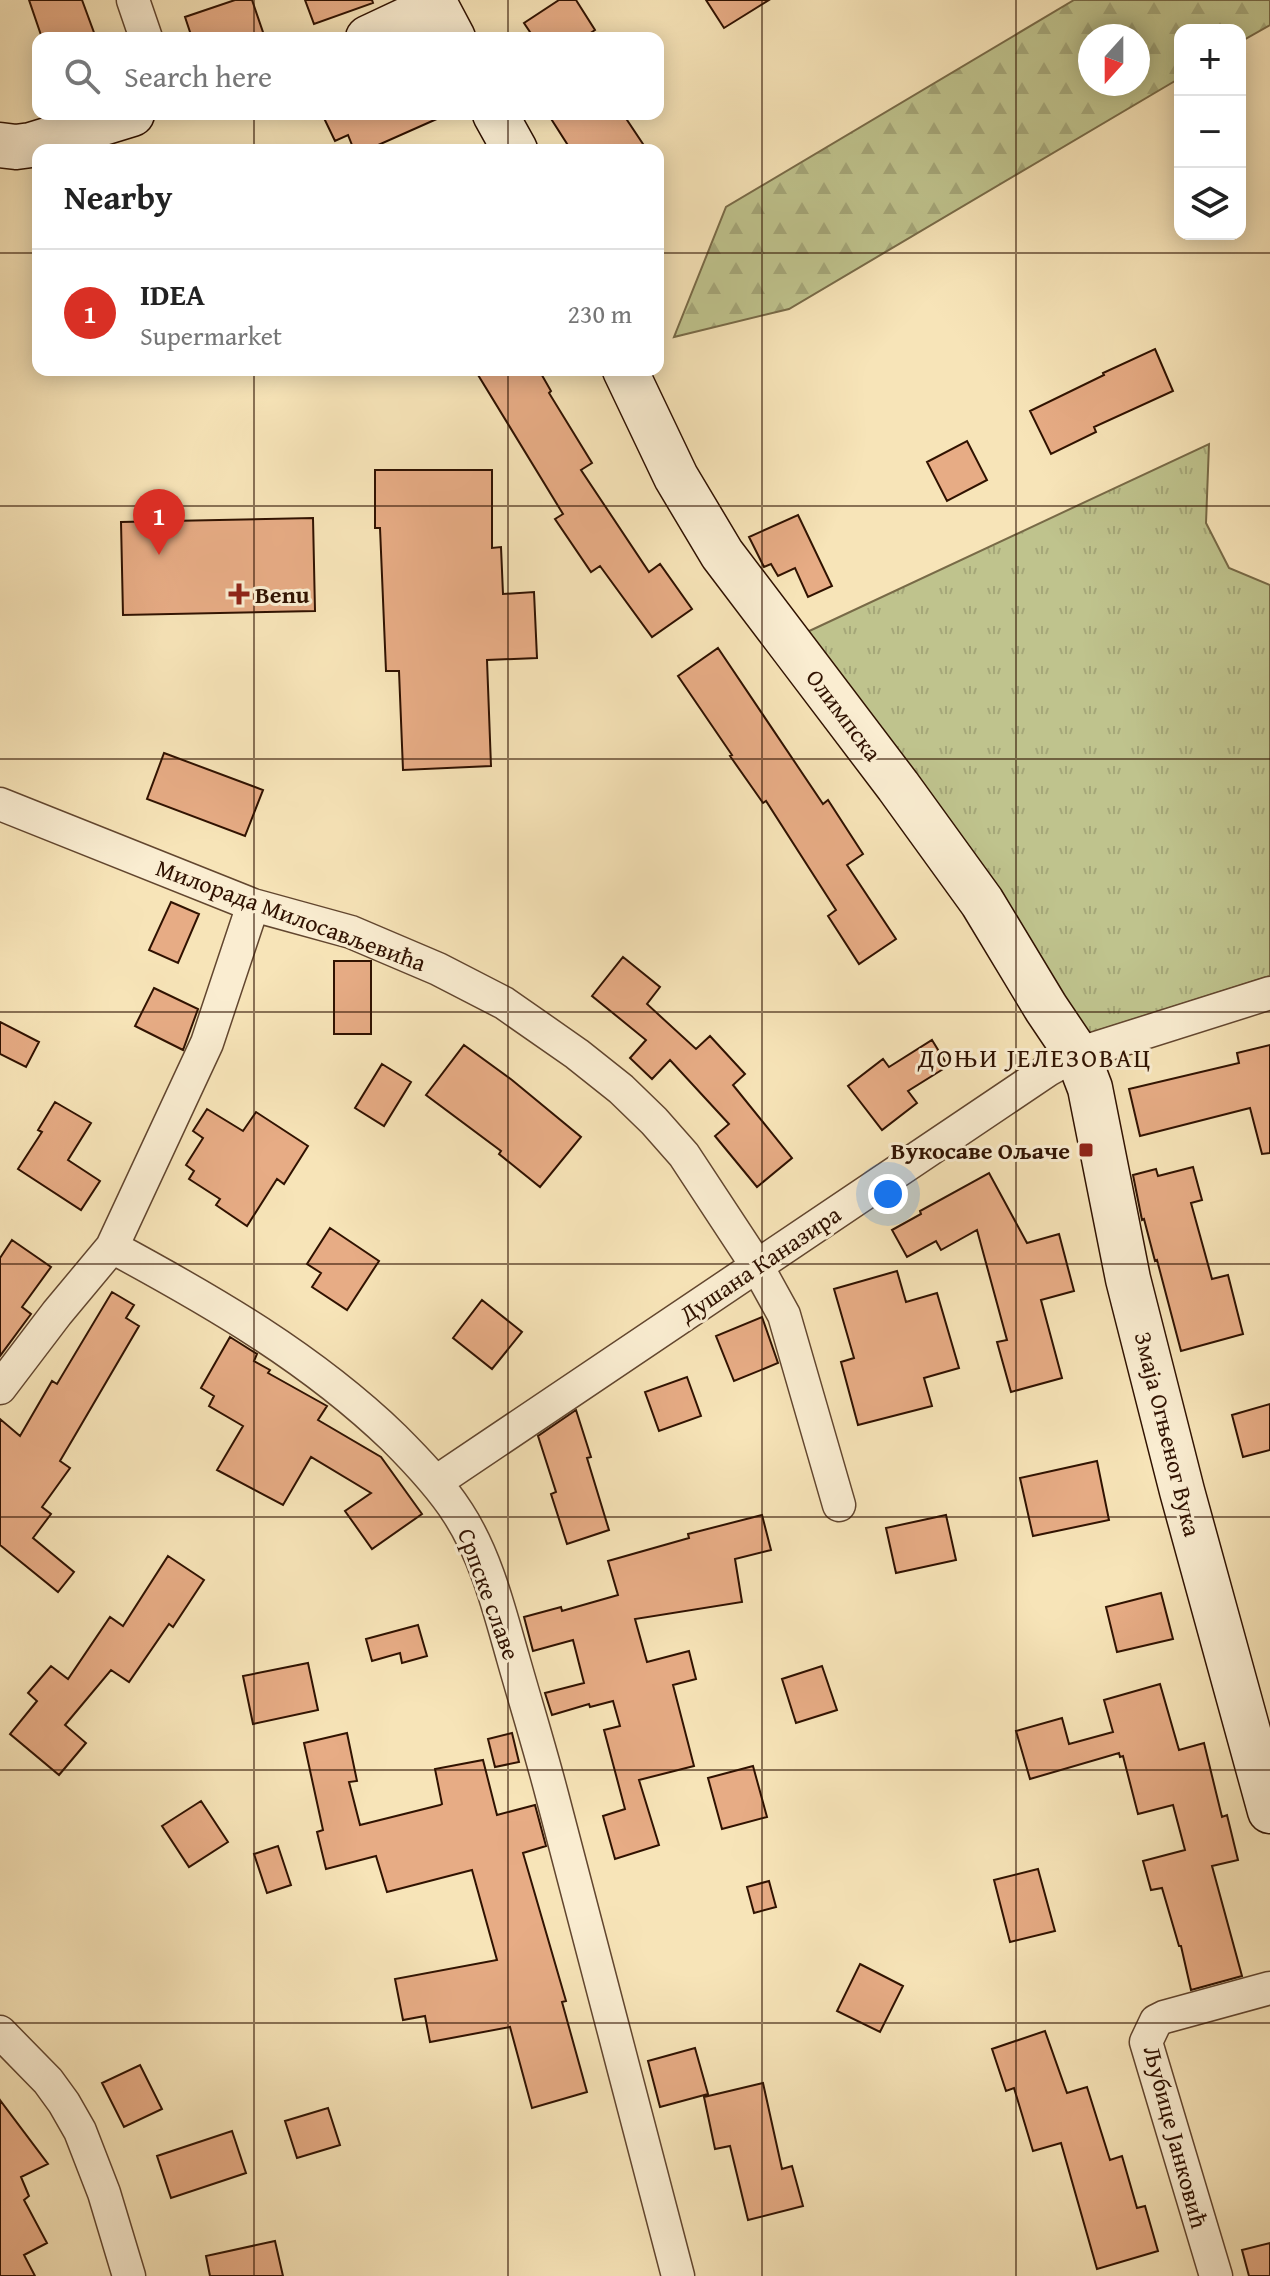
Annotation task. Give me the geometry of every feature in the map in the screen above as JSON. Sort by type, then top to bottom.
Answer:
[{"type":"street","points":[[133,0],[144,32]]},
{"type":"street","points":[[385,32],[443,11]]},
{"type":"street","points":[[5,152],[112,120]]},
{"type":"street","points":[[498,120],[512,144]]},
{"type":"street","name":"Олимпска","points":[[628,376],[676,477],[722,554],[982,902],[1077,1054]]},
{"type":"street","name":"Милорада Милосављевића","points":[[0,804],[253,905],[351,932],[438,969],[504,1003],[621,1089],[684,1155],[757,1266],[784,1315],[839,1505]]},
{"type":"street","points":[[0,1388],[112,1247],[207,1043],[253,905]]},
{"type":"street","name":"Душана Каназира","points":[[436,1482],[1048,1070],[1077,1054],[1270,993]]},
{"type":"street","name":"Змаја Огњеног Вука","points":[[1077,1054],[1090,1088],[1128,1279],[1182,1491],[1270,1811]]},
{"type":"street","name":"Српске славе","points":[[112,1247],[244,1322],[315,1370],[376,1421],[436,1482],[467,1529],[502,1618],[537,1739],[678,2276]]},
{"type":"street","name":"Љубице Јанковић","points":[[1216,2276],[1146,2042],[1156,2021],[1164,2017],[1270,1988]]},
{"type":"street","points":[[0,2032],[48,2081],[80,2131],[104,2193],[129,2276]]},
{"type":"green space","points":[[1074,0],[1270,0],[1270,25],[1246,39],[1246,24],[1174,24],[1174,82],[1150,96],[1150,24],[1078,24],[1078,96],[1150,96],[789,309],[674,337],[726,207]]},
{"type":"green space","points":[[1209,444],[1206,523],[1229,568],[1270,585],[1270,976],[1084,1035],[805,633]]},
{"type":"building","points":[[29,0],[82,0],[94,32],[40,32]]},
{"type":"building","points":[[235,0],[252,0],[263,32],[190,32],[185,17]]},
{"type":"building","points":[[305,0],[372,0],[373,3],[314,24]]},
{"type":"building","points":[[559,0],[576,0],[595,30],[530,32],[524,23]]},
{"type":"building","points":[[706,0],[769,0],[724,28]]},
{"type":"building","points":[[325,120],[434,120],[380,144],[352,144],[348,135],[335,141]]},
{"type":"building","points":[[552,120],[627,120],[643,144],[567,144]]},
{"type":"building","points":[[1155,349],[1173,391],[1094,427],[1096,432],[1051,454],[1030,411]]},
{"type":"building","points":[[479,376],[542,376],[551,391],[549,393],[592,463],[581,470],[649,572],[660,564],[692,609],[652,637],[600,566],[591,572],[555,519],[563,514]]},
{"type":"building","points":[[967,441],[987,480],[947,501],[927,462]]},
{"type":"building","points":[[375,470],[492,470],[492,548],[501,547],[503,594],[534,592],[537,658],[487,660],[491,766],[403,770],[399,671],[386,671],[380,528],[375,528]]},
{"type":"building","points":[[798,515],[832,586],[808,597],[795,568],[778,576],[771,564],[764,567],[749,537]]},
{"type":"building","points":[[313,518],[315,611],[123,615],[121,522]]},
{"type":"building","points":[[718,648],[823,804],[828,800],[863,854],[847,865],[896,939],[859,964],[828,916],[836,910],[766,801],[763,803],[678,676]]},
{"type":"building","points":[[164,753],[263,790],[245,836],[147,799]]},
{"type":"building","points":[[171,902],[199,914],[178,963],[149,950]]},
{"type":"building","points":[[623,957],[660,987],[647,1004],[696,1049],[710,1036],[745,1074],[733,1085],[792,1158],[757,1187],[715,1136],[729,1124],[670,1060],[652,1079],[630,1058],[646,1040],[592,996]]},
{"type":"building","points":[[334,961],[371,961],[371,1034],[334,1034]]},
{"type":"building","points":[[154,988],[198,1009],[183,1050],[135,1026]]},
{"type":"building","points":[[0,1022],[39,1042],[26,1067],[0,1054]]},
{"type":"building","points":[[932,1040],[948,1066],[908,1091],[917,1103],[882,1130],[848,1086],[883,1059],[889,1067]]},
{"type":"building","points":[[464,1045],[581,1137],[540,1187],[499,1154],[501,1151],[426,1095]]},
{"type":"building","points":[[1270,1045],[1270,1153],[1262,1154],[1250,1108],[1140,1136],[1129,1089],[1239,1063],[1237,1053]]},
{"type":"building","points":[[382,1064],[411,1082],[384,1126],[355,1108]]},
{"type":"building","points":[[55,1102],[91,1123],[68,1160],[100,1181],[81,1210],[18,1169],[42,1132],[38,1130]]},
{"type":"building","points":[[207,1109],[243,1131],[256,1112],[308,1146],[284,1184],[277,1179],[247,1226],[216,1205],[220,1199],[189,1179],[194,1171],[186,1165],[203,1138],[193,1131]]},
{"type":"building","points":[[1193,1167],[1202,1200],[1191,1203],[1212,1279],[1228,1275],[1243,1334],[1181,1351],[1157,1260],[1142,1220],[1133,1175],[1156,1169],[1158,1176]]},
{"type":"building","points":[[989,1173],[1027,1243],[1059,1234],[1074,1291],[1041,1300],[1062,1378],[1011,1392],[997,1342],[1007,1340],[977,1230],[941,1250],[936,1241],[907,1257],[892,1230]]},
{"type":"building","points":[[330,1228],[379,1261],[347,1310],[312,1287],[321,1273],[307,1264]]},
{"type":"building","points":[[12,1240],[51,1267],[22,1307],[31,1314],[0,1356],[0,1258]]},
{"type":"building","points":[[897,1271],[906,1302],[937,1293],[959,1368],[924,1378],[932,1406],[858,1425],[841,1362],[854,1358],[834,1289]]},
{"type":"building","points":[[112,1292],[134,1305],[126,1318],[139,1326],[60,1461],[70,1468],[42,1507],[51,1514],[33,1538],[74,1572],[58,1592],[0,1545],[0,1419],[20,1436],[52,1381],[57,1384]]},
{"type":"building","points":[[482,1300],[522,1332],[492,1369],[453,1338]]},
{"type":"building","points":[[762,1317],[778,1363],[734,1381],[716,1336]]},
{"type":"building","points":[[230,1337],[257,1354],[254,1361],[270,1370],[268,1373],[327,1406],[318,1420],[381,1457],[422,1514],[372,1549],[345,1511],[371,1493],[311,1457],[283,1505],[217,1470],[243,1426],[209,1406],[214,1396],[201,1388]]},
{"type":"building","points":[[687,1377],[701,1416],[659,1431],[645,1392]]},
{"type":"building","points":[[1270,1404],[1270,1450],[1243,1457],[1232,1415]]},
{"type":"building","points":[[576,1410],[609,1530],[567,1544],[551,1494],[556,1492],[538,1436]]},
{"type":"building","points":[[1097,1461],[1109,1520],[1033,1536],[1020,1478]]},
{"type":"building","points":[[762,1515],[771,1550],[735,1559],[742,1602],[635,1619],[647,1662],[689,1651],[696,1679],[673,1685],[694,1766],[639,1780],[659,1845],[615,1859],[603,1816],[625,1809],[604,1730],[620,1726],[613,1701],[590,1707],[589,1704],[552,1715],[545,1693],[584,1683],[573,1640],[533,1651],[524,1617],[561,1607],[562,1611],[618,1595],[608,1561],[689,1538],[688,1534]]},
{"type":"building","points":[[946,1515],[956,1560],[896,1573],[886,1528]]},
{"type":"building","points":[[168,1556],[204,1580],[173,1627],[169,1624],[129,1682],[111,1670],[65,1725],[86,1743],[59,1775],[10,1734],[37,1701],[28,1693],[51,1666],[68,1679],[110,1617],[123,1626]]},
{"type":"building","points":[[1161,1593],[1173,1639],[1117,1652],[1106,1607]]},
{"type":"building","points":[[418,1625],[427,1656],[402,1663],[400,1653],[372,1661],[366,1639]]},
{"type":"building","points":[[308,1663],[318,1710],[253,1724],[243,1676]]},
{"type":"building","points":[[822,1666],[837,1710],[796,1723],[782,1679]]},
{"type":"building","points":[[1160,1684],[1179,1750],[1204,1743],[1222,1817],[1227,1815],[1238,1860],[1212,1866],[1242,1976],[1191,1990],[1181,1946],[1162,1888],[1151,1890],[1143,1861],[1185,1850],[1173,1805],[1138,1814],[1123,1756],[1120,1757],[1119,1753],[1030,1779],[1016,1731],[1062,1718],[1069,1744],[1113,1732],[1104,1700]]},
{"type":"building","points":[[347,1733],[357,1781],[349,1782],[360,1825],[442,1804],[435,1769],[483,1760],[497,1815],[535,1805],[546,1846],[523,1853],[566,2001],[562,2002],[587,2092],[532,2108],[510,2027],[430,2042],[425,2016],[403,2020],[395,1979],[497,1960],[472,1870],[387,1892],[376,1856],[326,1869],[317,1832],[323,1830],[304,1743]]},
{"type":"building","points":[[512,1733],[519,1762],[495,1767],[488,1739]]},
{"type":"building","points":[[753,1766],[767,1817],[722,1829],[708,1778]]},
{"type":"building","points":[[201,1801],[228,1842],[189,1867],[162,1826]]},
{"type":"building","points":[[278,1846],[291,1885],[267,1893],[254,1854]]},
{"type":"building","points":[[1038,1869],[1055,1931],[1010,1942],[994,1880]]},
{"type":"building","points":[[769,1881],[776,1907],[754,1913],[747,1887]]},
{"type":"building","points":[[860,1964],[903,1986],[880,2032],[837,2011]]},
{"type":"building","points":[[1045,2031],[1067,2093],[1087,2087],[1110,2160],[1122,2156],[1137,2208],[1145,2206],[1158,2251],[1097,2269],[1061,2143],[1033,2151],[1014,2088],[1006,2091],[992,2049]]},
{"type":"building","points":[[695,2048],[708,2094],[660,2107],[648,2061]]},
{"type":"building","points":[[140,2065],[162,2109],[124,2127],[102,2083]]},
{"type":"building","points":[[763,2083],[782,2169],[792,2166],[803,2206],[748,2220],[730,2146],[715,2149],[704,2097]]},
{"type":"building","points":[[0,2100],[48,2164],[21,2177],[29,2196],[24,2200],[47,2243],[24,2255],[35,2276],[0,2276]]},
{"type":"building","points":[[328,2108],[340,2145],[297,2158],[285,2121]]},
{"type":"building","points":[[232,2131],[246,2173],[171,2198],[157,2156]]},
{"type":"building","points":[[275,2241],[283,2276],[210,2276],[206,2256]]},
{"type":"building","points":[[1270,2243],[1270,2276],[1249,2276],[1242,2250]]},
{"type":"place","name":"IDEA","points":[[159,555]]},
{"type":"place","name":"Benu","points":[[239,594]]},
{"type":"place","name":"Вукосаве Ољаче","points":[[1086,1150]]},
{"type":"district","name":"ДОЊИ ЈЕЛЕЗОВАЦ","points":[[1035,1057]]}]
